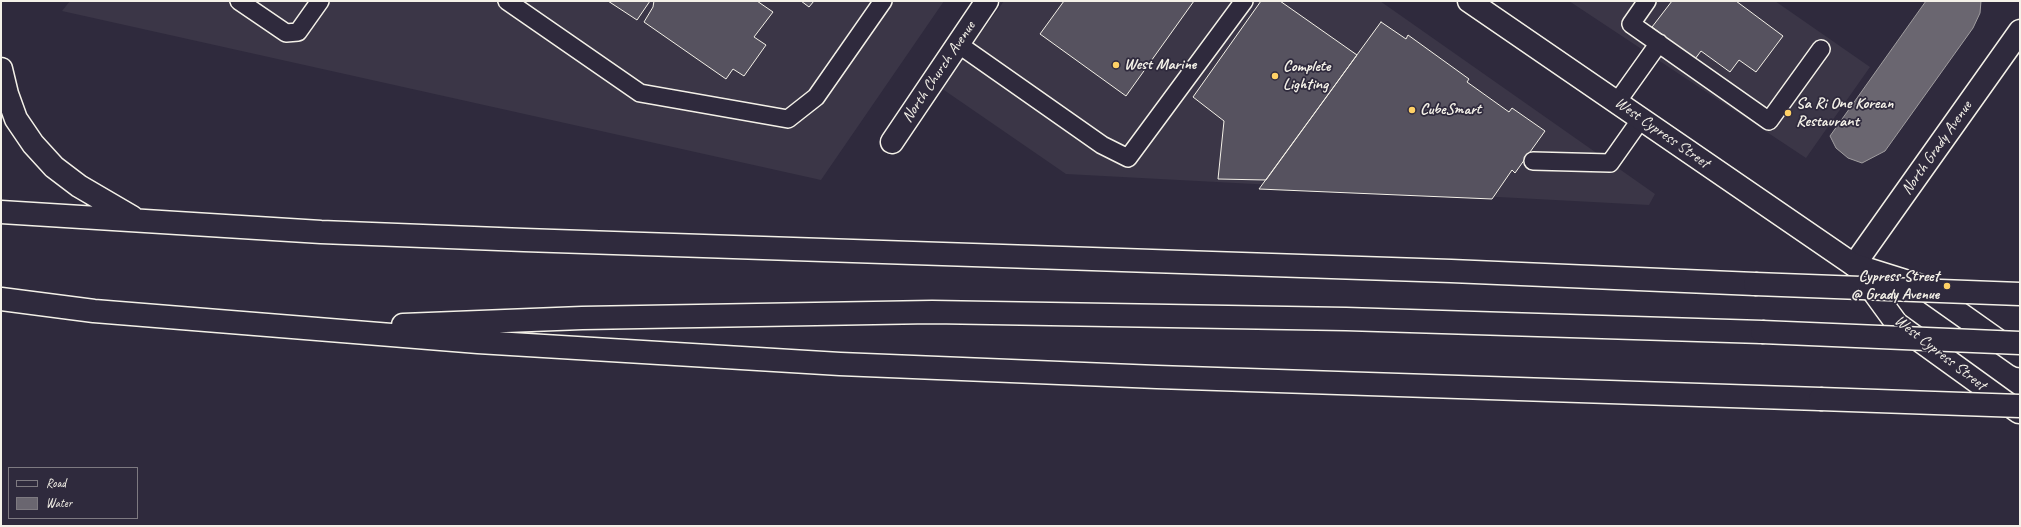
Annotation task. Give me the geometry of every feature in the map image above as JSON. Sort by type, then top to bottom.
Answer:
[{"type":"main road","name":"North Church Avenue","points":[[892,142],[987,1]]},
{"type":"main road","name":"West Cypress Street","points":[[1475,3],[1854,265],[1921,286],[2020,356]]},
{"type":"main road","name":"North Grady Avenue","points":[[1854,265],[2020,31]]},
{"type":"main road","points":[[1,69],[7,94],[16,119],[33,144],[54,167],[79,186],[106,203],[138,220]]},
{"type":"main road","points":[[1,212],[321,232],[516,240],[1443,270],[2020,294]]},
{"type":"main road","name":"West Cypress Street","points":[[1854,265],[1897,324],[2020,413]]},
{"type":"main road","points":[[1,299],[94,311],[478,342],[840,364],[1157,377],[1820,398],[2020,406]]},
{"type":"main road","points":[[326,329],[454,321],[932,312],[1346,319],[2020,342]]},
{"type":"lane","points":[[239,1],[286,33],[298,32],[320,1]]},
{"type":"lane","points":[[507,1],[640,93],[788,118],[816,97],[883,1]]},
{"type":"lane","points":[[958,44],[1102,145],[1128,158],[1244,1]]},
{"type":"lane","points":[[1646,1],[1630,24],[1769,121],[1821,49]]},
{"type":"lane","points":[[1617,102],[1659,43]]},
{"type":"lane","points":[[1534,162],[1610,163],[1641,119]]},
{"type":"shaded area","points":[[70,1],[944,1],[821,180],[62,11]]},
{"type":"shaded area","points":[[1004,1],[1380,1],[1655,194],[1649,205],[1066,174],[941,88]]},
{"type":"shaded area","name":"Sa Ri One Korean Restaurant","points":[[1569,1],[1775,1],[1870,67],[1806,158]]},
{"type":"water","points":[[1926,1],[1981,1],[1980,13],[1973,28],[1885,151],[1862,163],[1848,158],[1836,148],[1830,136]]},
{"type":"building","points":[[608,1],[650,1],[637,20]]},
{"type":"building","points":[[654,1],[757,1],[773,12],[754,37],[766,45],[744,76],[733,69],[726,79],[644,22],[653,7]]},
{"type":"building","points":[[801,1],[814,1],[809,7]]},
{"type":"building","name":"West Marine","points":[[1064,1],[1194,1],[1126,96],[1040,34]]},
{"type":"building","name":"Complete Lighting","points":[[1261,1],[1280,1],[1357,55],[1266,180],[1218,179],[1224,121],[1193,97]]},
{"type":"building","points":[[1672,1],[1736,1],[1783,36],[1756,72],[1739,60],[1730,72],[1701,51],[1695,59],[1652,27]]},
{"type":"building","name":"CubeSmart","points":[[1381,22],[1406,39],[1408,35],[1469,79],[1467,82],[1509,112],[1512,108],[1545,131],[1515,173],[1512,170],[1492,199],[1259,189]]},
{"type":"place","name":"West Marine","points":[[1116,65]]},
{"type":"place","name":"Complete Lighting","points":[[1275,76]]},
{"type":"place","name":"CubeSmart","points":[[1412,110]]},
{"type":"place","name":"Sa Ri One Korean Restaurant","points":[[1788,113]]},
{"type":"place","name":"Cypress Street @ Grady Avenue","points":[[1947,286]]}]
